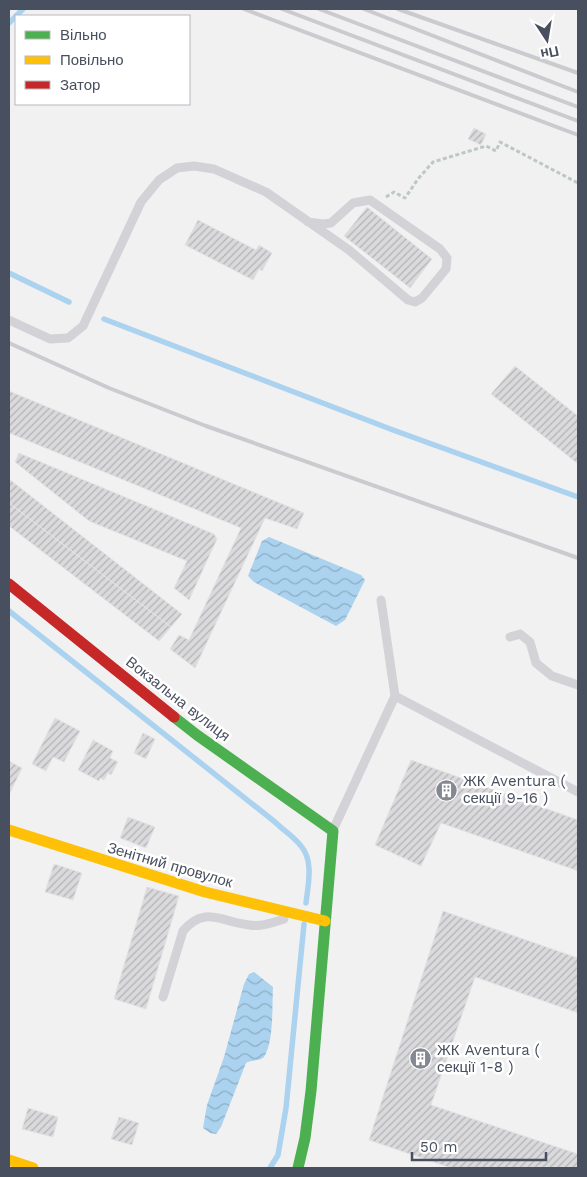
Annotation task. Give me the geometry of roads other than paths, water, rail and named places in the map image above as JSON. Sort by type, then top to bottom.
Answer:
[{"type":"street","name":"Вокзальна вулиця","points":[[9,584],[197,735],[333,830]]},
{"type":"street","name":"Зенітний провулок","points":[[9,830],[152,877],[296,916],[325,921]]},
{"type":"street","points":[[298,1168],[305,1138],[311,1091],[333,830]]},
{"type":"street","points":[[9,1160],[32,1168]]},
{"type":"lane","points":[[9,320],[50,339],[68,338],[83,326],[141,202],[159,180],[177,168],[194,166],[214,169],[266,192],[308,222],[349,250],[408,300],[415,302],[422,298],[446,269],[447,258],[440,249],[370,200],[353,203],[331,223],[308,222]]},
{"type":"lane","points":[[333,830],[396,696],[381,600]]},
{"type":"lane","points":[[510,637],[520,634],[530,642],[536,663],[552,676],[578,686]]},
{"type":"lane","points":[[396,696],[578,792]]},
{"type":"lane","points":[[163,997],[183,931],[189,924],[200,917],[217,917],[247,925],[260,926],[296,916]]},
{"type":"water","points":[[269,537],[361,575],[365,580],[345,620],[336,626],[254,582],[248,576],[262,541]]},
{"type":"water","points":[[254,972],[273,987],[272,1023],[267,1050],[264,1057],[246,1063],[221,1127],[216,1134],[210,1133],[203,1128],[207,1105],[224,1057],[244,984],[249,974]]},
{"type":"waterway","points":[[17,15],[23,9]]},
{"type":"waterway","points":[[9,23],[15,17]]},
{"type":"waterway","points":[[9,273],[69,302]]},
{"type":"waterway","points":[[104,319],[393,430],[578,497]]},
{"type":"waterway","points":[[9,611],[275,822],[295,840],[301,846],[308,859],[309,881],[306,903]]},
{"type":"waterway","points":[[270,1168],[278,1155],[286,1108],[304,924]]},
{"type":"railway","points":[[244,9],[578,135]]},
{"type":"railway","points":[[282,9],[578,121]]},
{"type":"railway","points":[[319,9],[578,107]]},
{"type":"railway","points":[[364,9],[578,92]]},
{"type":"railway","points":[[398,9],[578,73]]},
{"type":"railway","points":[[9,343],[109,388],[206,426],[578,558]]},
{"type":"place","name":"ЖК Aventura ( секції 9-16 )","points":[[447,790]]},
{"type":"place","name":"ЖК Aventura ( секції 1-8 )","points":[[421,1059]]}]
